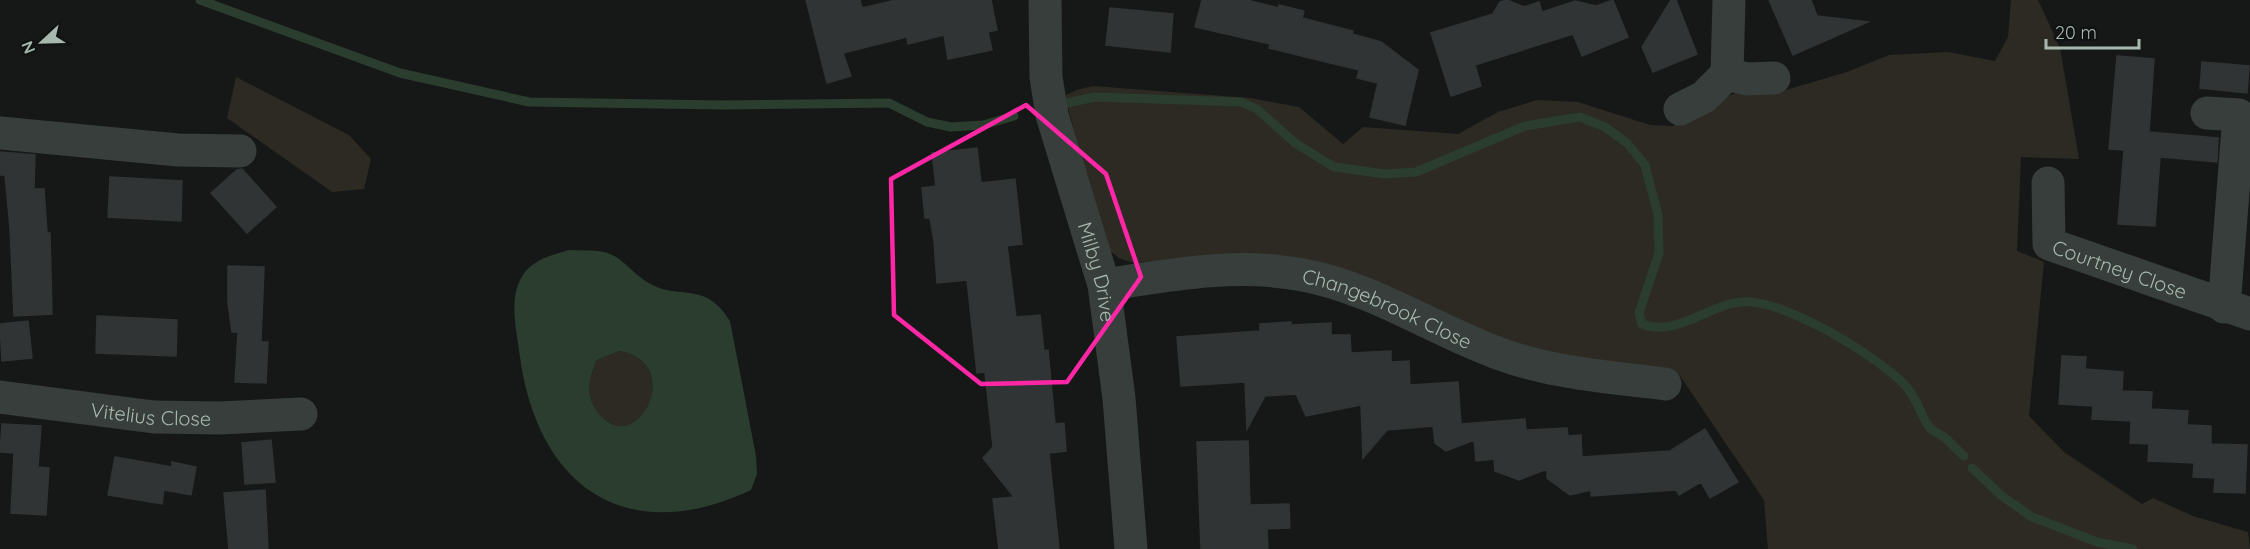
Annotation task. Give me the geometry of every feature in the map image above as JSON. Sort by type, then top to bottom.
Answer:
[{"type":"street","name":"Milby Drive","points":[[1045,0],[1046,77],[1052,115],[1104,285],[1119,398],[1131,549]]},
{"type":"street","points":[[1680,109],[1704,97],[1727,74],[1729,0]]},
{"type":"street","points":[[1727,74],[1747,79],[1774,78]]},
{"type":"street","points":[[2207,113],[2238,115],[2237,311]]},
{"type":"street","points":[[0,133],[178,150],[240,151]]},
{"type":"street","name":"Courtney Close","points":[[2048,183],[2049,244],[2237,311]]},
{"type":"street","name":"Changebrook Close","points":[[1104,285],[1195,272],[1254,270],[1302,274],[1348,286],[1498,353],[1532,365],[1665,384]]},
{"type":"street","name":"Vitelius Close","points":[[0,397],[154,417],[220,418],[302,414]]},
{"type":"highlighted area","points":[[1026,105],[1106,174],[1141,277],[1067,382],[981,384],[894,315],[891,179]]},
{"type":"shaded area","points":[[2011,0],[2038,0],[2060,48],[2079,159],[2021,157],[2017,251],[2044,262],[2029,416],[2064,452],[2142,504],[2153,498],[2193,516],[2248,532],[2250,549],[1768,549],[1764,500],[1678,373],[1551,358],[1205,256],[1134,263],[1119,258],[1105,247],[1065,96],[1076,90],[1093,86],[1250,98],[1299,107],[1343,144],[1363,127],[1458,134],[1498,112],[1537,100],[1578,102],[1650,125],[1673,126],[1693,112],[1740,91],[1779,92],[1847,72],[1889,55],[1948,52],[1995,61],[2008,37]]},
{"type":"shaded area","points":[[236,77],[349,135],[371,159],[364,189],[332,192],[227,118]]},
{"type":"shaded area","points":[[569,250],[606,252],[659,288],[701,295],[711,300],[730,321],[756,456],[757,474],[751,490],[706,507],[664,512],[627,508],[595,494],[568,471],[546,440],[530,402],[520,357],[514,308],[517,289],[524,273],[535,263]],"holes":[[[619,351],[640,359],[650,373],[652,390],[648,406],[638,419],[624,426],[610,423],[595,408],[590,396],[592,372],[597,360]]]},
{"type":"shaded area","points":[[619,351],[640,359],[650,373],[652,390],[648,406],[638,419],[624,426],[610,423],[595,408],[589,390],[597,360]]},
{"type":"building","points":[[806,0],[860,0],[862,8],[896,0],[991,0],[997,30],[988,32],[992,50],[948,59],[944,35],[908,44],[907,37],[843,53],[851,76],[827,83]]},
{"type":"building","points":[[1202,0],[1247,0],[1279,8],[1279,5],[1304,11],[1302,18],[1353,31],[1352,34],[1381,42],[1418,70],[1405,125],[1370,117],[1378,83],[1357,78],[1359,70],[1269,48],[1270,44],[1195,27]]},
{"type":"building","points":[[1507,0],[1524,7],[1539,2],[1542,12],[1575,1],[1596,6],[1613,0],[1628,37],[1582,56],[1573,34],[1475,65],[1481,86],[1451,96],[1431,33],[1493,14],[1500,2]]},
{"type":"building","points":[[1671,0],[1676,0],[1697,54],[1653,72],[1642,47]]},
{"type":"building","points":[[1769,0],[1811,0],[1817,16],[1868,22],[1793,55]]},
{"type":"building","points":[[1110,8],[1173,14],[1170,52],[1106,45]]},
{"type":"building","points":[[2117,56],[2154,59],[2149,132],[2218,138],[2217,162],[2160,157],[2155,226],[2118,224],[2124,150],[2109,149]]},
{"type":"building","points":[[2202,62],[2249,66],[2247,93],[2200,88]]},
{"type":"building","points":[[977,148],[981,183],[1015,179],[1022,244],[1007,246],[1016,317],[1040,315],[1044,351],[1048,350],[1055,424],[1064,423],[1066,451],[1049,453],[1059,549],[999,549],[993,499],[1014,497],[983,458],[993,447],[985,372],[977,373],[967,280],[937,283],[934,241],[930,218],[925,218],[922,188],[936,186],[932,153]]},
{"type":"building","points":[[0,152],[35,155],[34,189],[44,189],[47,233],[50,233],[52,314],[14,316],[10,228],[5,175],[0,175]]},
{"type":"building","points":[[242,169],[276,207],[247,233],[211,193],[237,170]]},
{"type":"building","points":[[110,177],[182,181],[181,221],[108,217]]},
{"type":"building","points":[[228,266],[264,267],[261,342],[268,342],[266,383],[235,382],[238,332],[232,332],[228,303]]},
{"type":"building","points":[[97,316],[177,320],[176,356],[96,353]]},
{"type":"building","points":[[28,321],[32,358],[2,361],[0,324]]},
{"type":"building","points":[[1291,322],[1291,325],[1331,323],[1331,335],[1350,335],[1351,353],[1391,351],[1391,362],[1409,361],[1410,385],[1458,382],[1461,424],[1525,419],[1526,430],[1567,428],[1568,436],[1581,435],[1582,457],[1670,451],[1705,429],[1738,482],[1710,498],[1701,482],[1679,495],[1676,490],[1591,496],[1591,490],[1570,495],[1547,478],[1547,469],[1519,480],[1495,471],[1494,459],[1476,461],[1474,440],[1446,451],[1435,443],[1433,426],[1387,430],[1363,458],[1361,405],[1306,416],[1296,394],[1265,396],[1247,429],[1245,382],[1181,386],[1177,337],[1260,331],[1260,324]]},
{"type":"building","points":[[2062,356],[2086,357],[2085,369],[2123,372],[2122,391],[2152,392],[2151,409],[2188,411],[2187,425],[2211,426],[2211,444],[2247,445],[2245,493],[2214,492],[2215,478],[2193,477],[2194,463],[2148,461],[2149,444],[2130,443],[2131,421],[2092,419],[2093,406],[2059,404]]},
{"type":"building","points":[[2,424],[41,426],[38,467],[49,468],[46,515],[11,513],[14,453],[0,452]]},
{"type":"building","points":[[271,440],[275,482],[245,484],[242,443]]},
{"type":"building","points":[[1248,441],[1250,505],[1289,504],[1290,528],[1267,529],[1268,549],[1201,549],[1197,442]]},
{"type":"building","points":[[115,457],[172,467],[172,462],[196,467],[191,495],[164,490],[162,504],[108,495]]},
{"type":"building","points":[[265,490],[268,549],[229,549],[224,493]]},
{"type":"waterway","points":[[200,0],[400,73],[529,102],[724,105],[889,103],[927,122],[951,127],[983,125],[1014,116]]},
{"type":"waterway","points":[[1067,103],[1095,97],[1241,102],[1257,109],[1295,143],[1334,167],[1385,174],[1416,172],[1525,126],[1580,117],[1605,127],[1627,143],[1645,165],[1658,215],[1659,253],[1639,313],[1642,324],[1667,327],[1718,308],[1742,302],[1760,303],[1781,309],[1851,344],[1890,372],[1908,389],[1929,427],[1944,437],[1964,456]]},
{"type":"waterway","points":[[1972,468],[2002,496],[2032,517],[2097,542],[2133,549]]}]
